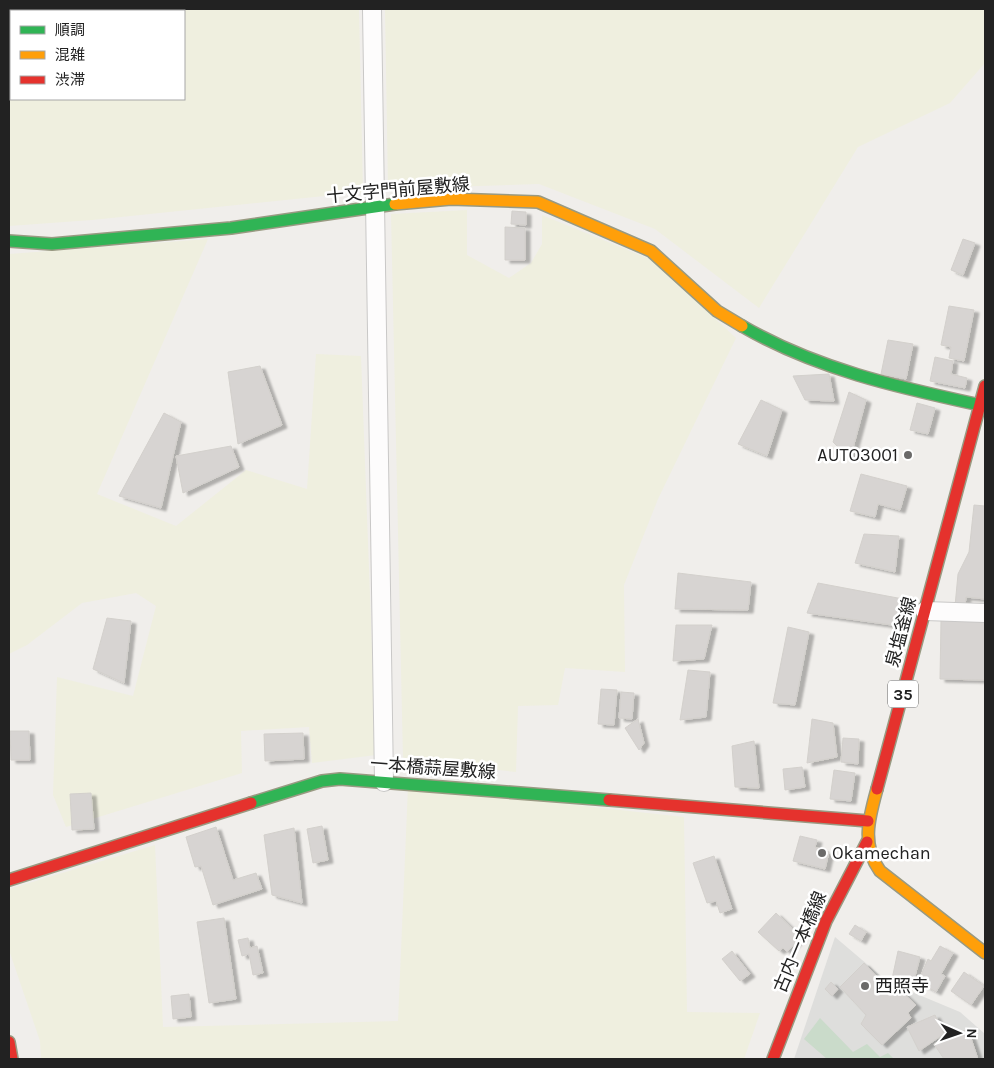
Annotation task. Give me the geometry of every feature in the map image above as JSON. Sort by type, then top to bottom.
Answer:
[{"type":"street","points":[[372,9],[384,782]]},
{"type":"street","name":"十文字門前屋敷線","points":[[9,241],[52,244],[221,229],[375,206],[451,199],[538,202],[651,251],[717,311],[765,339],[820,362],[884,384],[980,405]]},
{"type":"street","name":"泉塩釜線","points":[[985,386],[868,821],[867,842],[872,861],[880,871],[985,953]]},
{"type":"street","points":[[925,611],[985,613]]},
{"type":"street","name":"一本橋蒜屋敷線","points":[[9,880],[322,780],[340,779],[384,782],[868,821]]},
{"type":"street","name":"古内一本橋線","points":[[773,1059],[815,943],[850,870],[867,842]]},
{"type":"street","points":[[9,1042],[12,1059]]},
{"type":"shaded area","points":[[835,937],[888,982],[960,1012],[985,1034],[985,1059],[794,1059]]},
{"type":"green space","points":[[9,9],[359,9],[363,192],[92,220],[9,226]]},
{"type":"green space","points":[[385,9],[985,9],[985,63],[950,103],[858,147],[759,308],[655,229],[539,184],[388,189]]},
{"type":"green space","points":[[467,210],[467,255],[509,278],[531,263],[542,244],[542,215],[652,260],[736,338],[658,499],[624,585],[625,672],[565,668],[558,705],[518,706],[516,772],[403,760],[391,214]]},
{"type":"green space","points":[[208,239],[97,494],[176,526],[246,470],[307,489],[316,354],[361,356],[376,755],[312,763],[309,727],[241,731],[242,773],[66,827],[53,795],[57,677],[133,696],[156,606],[136,593],[82,603],[27,645],[9,654],[9,254]]},
{"type":"green space","points":[[408,787],[684,817],[687,1012],[760,1013],[744,1059],[41,1059],[40,1041],[9,950],[9,889],[155,845],[163,1027],[398,1021]]},
{"type":"green space","points":[[820,1018],[853,1052],[867,1044],[880,1057],[888,1053],[894,1059],[827,1059],[804,1039]]},
{"type":"building","points":[[512,211],[526,212],[526,225],[511,224]]},
{"type":"building","points":[[505,227],[525,228],[525,260],[505,260]]},
{"type":"building","points":[[963,239],[975,243],[963,275],[951,270]]},
{"type":"building","points":[[949,306],[974,310],[964,361],[949,358],[951,347],[941,345]]},
{"type":"building","points":[[888,340],[913,344],[906,379],[881,374]]},
{"type":"building","points":[[935,357],[953,361],[951,374],[967,378],[965,388],[930,381]]},
{"type":"building","points":[[260,366],[282,425],[238,444],[228,372]]},
{"type":"building","points":[[829,374],[834,401],[805,400],[793,376]]},
{"type":"building","points":[[849,392],[866,400],[850,459],[833,442]]},
{"type":"building","points":[[761,400],[782,410],[767,456],[738,444]]},
{"type":"building","points":[[917,403],[935,408],[928,434],[910,430]]},
{"type":"building","points":[[164,413],[181,422],[161,508],[119,496]]},
{"type":"building","points":[[231,446],[239,467],[183,493],[176,456]]},
{"type":"building","points":[[861,474],[907,486],[900,510],[878,504],[875,517],[850,511]]},
{"type":"building","points":[[974,505],[985,506],[985,599],[966,597],[965,606],[955,606],[958,574],[969,552]]},
{"type":"building","points":[[864,534],[899,536],[895,572],[855,563]]},
{"type":"building","points":[[678,573],[751,582],[748,610],[675,609]]},
{"type":"building","points":[[818,583],[903,599],[899,626],[807,613]]},
{"type":"building","points":[[107,618],[131,621],[124,683],[93,669]]},
{"type":"building","points":[[941,620],[985,621],[985,680],[940,679]]},
{"type":"building","points":[[676,625],[712,625],[704,659],[673,661]]},
{"type":"building","points":[[788,627],[809,632],[795,705],[773,703]]},
{"type":"building","points":[[688,670],[710,672],[706,717],[680,720]]},
{"type":"building","points":[[601,689],[617,690],[614,725],[598,724]]},
{"type":"building","points":[[621,692],[634,693],[632,719],[619,718]]},
{"type":"building","points":[[638,719],[644,743],[639,750],[625,728]]},
{"type":"building","points":[[812,719],[833,723],[837,757],[807,763]]},
{"type":"building","points":[[10,731],[29,731],[30,760],[11,760]]},
{"type":"building","points":[[303,733],[304,759],[265,761],[264,734]]},
{"type":"building","points":[[843,738],[859,739],[858,764],[841,762]]},
{"type":"building","points":[[754,741],[759,788],[735,787],[732,746]]},
{"type":"building","points":[[802,767],[805,787],[785,790],[783,769]]},
{"type":"building","points":[[834,770],[855,773],[851,801],[830,799]]},
{"type":"building","points":[[91,793],[94,829],[72,830],[70,794]]},
{"type":"building","points":[[322,826],[328,860],[313,863],[307,829]]},
{"type":"building","points":[[216,827],[233,880],[256,873],[262,889],[213,905],[201,866],[195,867],[186,837]]},
{"type":"building","points":[[294,828],[302,903],[272,895],[264,835]]},
{"type":"building","points":[[800,836],[817,840],[815,847],[829,852],[825,869],[793,861]]},
{"type":"building","points":[[714,856],[732,909],[720,913],[716,901],[707,903],[693,863]]},
{"type":"building","points":[[776,913],[801,937],[787,952],[783,948],[779,951],[758,932]]},
{"type":"building","points":[[224,918],[236,999],[209,1003],[197,922]]},
{"type":"building","points":[[855,925],[866,932],[861,941],[849,934]]},
{"type":"building","points":[[248,938],[250,948],[257,946],[263,973],[253,975],[249,954],[242,956],[238,940]]},
{"type":"building","points":[[940,946],[953,953],[941,974],[945,976],[936,992],[918,982],[928,959],[931,961]]},
{"type":"building","points":[[732,951],[750,974],[740,981],[722,959]]},
{"type":"building","points":[[898,951],[920,957],[913,984],[892,979]]},
{"type":"building","points":[[864,963],[888,988],[895,985],[916,1005],[908,1013],[911,1018],[882,1045],[861,1024],[866,1015],[840,987]]},
{"type":"building","points":[[964,972],[984,986],[971,1005],[951,991]]},
{"type":"building","points":[[831,982],[838,989],[832,996],[825,989]]},
{"type":"building","points":[[189,994],[191,1017],[173,1019],[171,996]]},
{"type":"building","points":[[935,1015],[944,1034],[919,1051],[907,1027]]},
{"type":"building","points":[[968,1029],[978,1059],[944,1059],[934,1044]]},
{"type":"traffic: fast","points":[[9,241],[52,244],[231,228],[395,204]]},
{"type":"traffic: fast","points":[[742,326],[799,354],[858,375],[980,405]]},
{"type":"traffic: fast","points":[[251,803],[322,781],[340,779],[609,800]]},
{"type":"traffic: slow","points":[[395,204],[451,199],[538,202],[651,251],[717,311],[742,326]]},
{"type":"traffic: slow","points":[[877,789],[868,831],[870,851],[880,871],[985,953]]},
{"type":"traffic: jam","points":[[877,789],[985,386]]},
{"type":"traffic: jam","points":[[609,800],[868,821]]},
{"type":"traffic: jam","points":[[9,880],[251,803]]},
{"type":"traffic: jam","points":[[773,1059],[826,921],[867,842]]},
{"type":"traffic: jam","points":[[9,1042],[12,1059]]},
{"type":"place","name":"AUTO3001","points":[[908,455]]},
{"type":"place","name":"Okamechan","points":[[822,853]]},
{"type":"place","name":"西照寺","points":[[865,986]]}]
